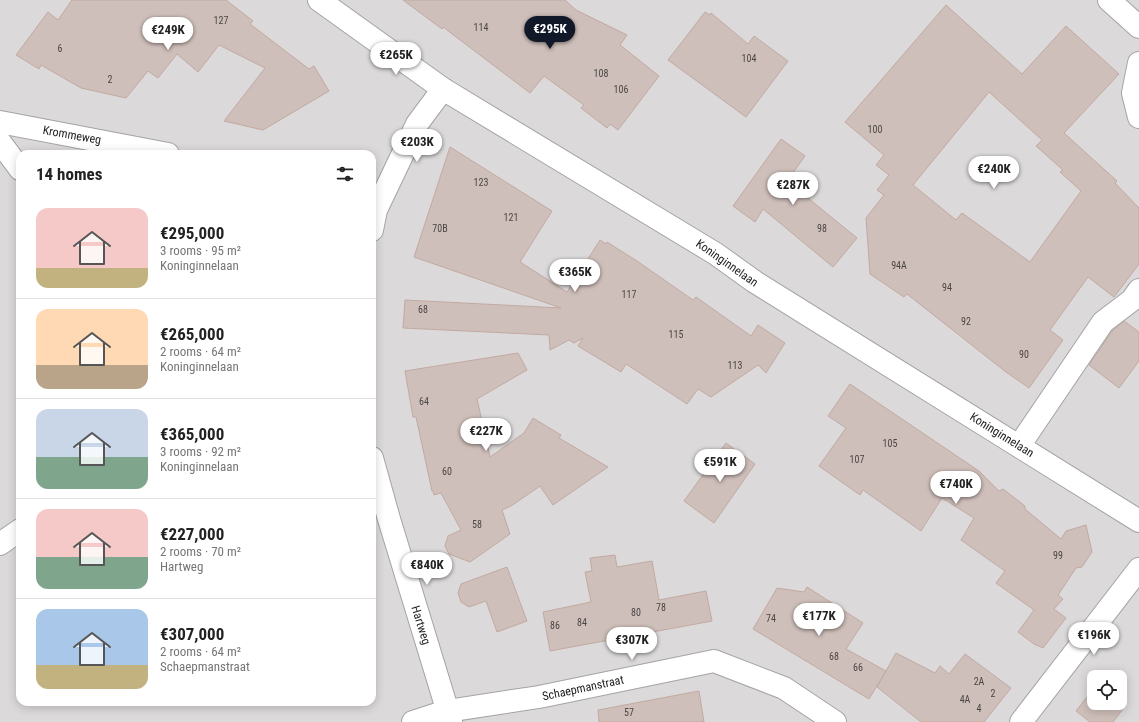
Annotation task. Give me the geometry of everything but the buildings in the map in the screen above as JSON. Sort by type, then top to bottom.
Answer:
[{"type":"street","name":"Koninginnelaan","points":[[319,0],[443,88],[716,254],[755,282],[1139,521]]},
{"type":"street","points":[[1109,0],[1139,27]]},
{"type":"street","points":[[1139,63],[1133,93],[1139,117]]},
{"type":"street","points":[[376,210],[417,124],[443,88]]},
{"type":"street","name":"Krommeweg","points":[[0,122],[147,150]]},
{"type":"street","points":[[0,142],[16,164]]},
{"type":"street","points":[[1019,446],[1103,322],[1137,298]]},
{"type":"street","name":"Hartweg","points":[[376,472],[449,716]]},
{"type":"street","points":[[0,544],[16,533]]},
{"type":"street","points":[[1020,722],[1139,569]]},
{"type":"street","name":"Schaepmanstraat","points":[[413,722],[449,716],[714,661],[784,688],[835,722]]},
{"type":"shaded area","points":[[0,0],[1139,0],[1139,722],[0,722]]}]
